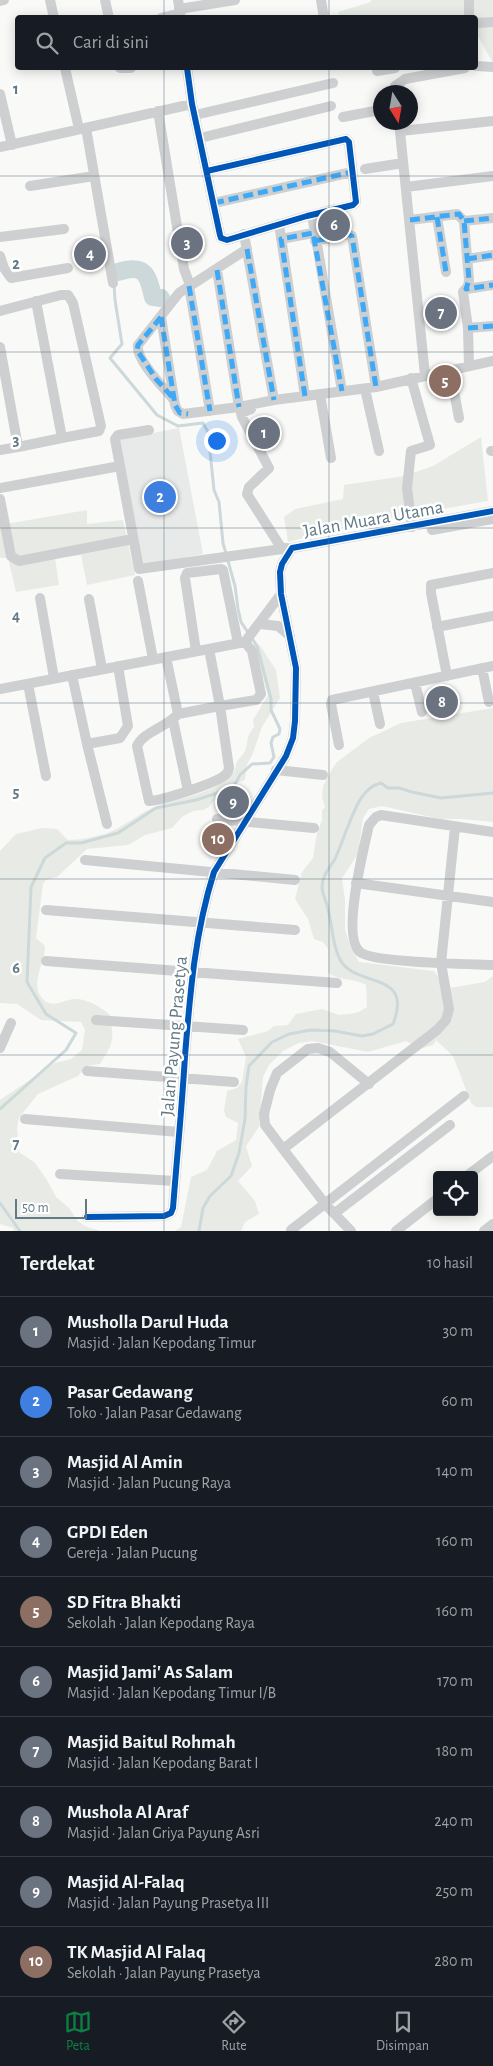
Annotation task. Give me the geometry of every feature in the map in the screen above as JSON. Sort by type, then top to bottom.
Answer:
[{"type":"street","points":[[0,1],[4,0]]},
{"type":"street","points":[[50,0],[53,15]]},
{"type":"street","points":[[105,0],[108,15]]},
{"type":"street","points":[[178,10],[235,0]]},
{"type":"street","points":[[321,0],[324,15]]},
{"type":"street","points":[[469,0],[469,15]]},
{"type":"street","points":[[478,23],[493,22]]},
{"type":"street","points":[[478,66],[493,67]]},
{"type":"street","points":[[66,70],[83,129],[94,176],[113,283]]},
{"type":"street","points":[[181,70],[189,104],[195,115],[221,238],[227,240],[356,204],[348,173],[349,142],[346,139],[207,171]]},
{"type":"street","points":[[187,70],[189,104]]},
{"type":"street","points":[[377,71],[383,70]]},
{"type":"street","points":[[396,85],[405,79],[454,70]]},
{"type":"street","points":[[195,115],[333,83]]},
{"type":"street","points":[[0,94],[12,145]]},
{"type":"street","points":[[0,147],[189,104]]},
{"type":"street","points":[[200,138],[331,106]]},
{"type":"street","points":[[158,111],[210,411]]},
{"type":"street","points":[[343,117],[373,111]]},
{"type":"street","points":[[418,125],[493,121]]},
{"type":"street","points":[[400,130],[425,375]]},
{"type":"street","points":[[365,169],[403,163]]},
{"type":"street","points":[[214,203],[348,173]]},
{"type":"street","points":[[30,186],[94,176]]},
{"type":"street","points":[[406,187],[493,176]]},
{"type":"street","points":[[312,215],[314,237],[342,391]]},
{"type":"street","points":[[410,220],[437,217],[493,218]]},
{"type":"street","points":[[437,217],[446,272]]},
{"type":"street","points":[[461,218],[469,280],[463,292],[468,328],[469,366]]},
{"type":"street","points":[[279,224],[305,396]]},
{"type":"street","points":[[0,237],[64,229]]},
{"type":"street","points":[[244,234],[274,400]]},
{"type":"street","points":[[281,239],[347,234],[352,236],[379,451]]},
{"type":"street","points":[[174,399],[156,379],[137,350],[138,345],[189,284],[216,270],[247,249]]},
{"type":"street","points":[[467,259],[493,255]]},
{"type":"street","points":[[0,256],[4,268],[11,278],[68,268]]},
{"type":"street","points":[[216,270],[239,407]]},
{"type":"street","points":[[466,289],[493,285]]},
{"type":"street","points":[[0,311],[66,294],[70,299],[101,426],[99,430],[0,450]]},
{"type":"street","points":[[36,301],[62,438]]},
{"type":"street","points":[[161,317],[174,399],[178,411],[188,414],[287,398],[370,388],[493,361]]},
{"type":"street","points":[[468,328],[493,326]]},
{"type":"street","points":[[0,347],[18,447]]},
{"type":"street","points":[[450,370],[459,418]]},
{"type":"street","points":[[411,378],[430,445],[411,451],[406,488],[414,526]]},
{"type":"street","points":[[320,394],[331,458]]},
{"type":"street","points":[[148,430],[116,436],[115,439],[140,569],[287,548],[247,494],[249,487],[269,468],[241,413],[287,398]]},
{"type":"street","points":[[0,488],[120,466]]},
{"type":"street","points":[[0,499],[11,556],[19,561],[133,538]]},
{"type":"street","name":"Jalan Muara Utama","points":[[286,756],[293,738],[295,721],[296,668],[281,594],[282,564],[287,548],[414,526],[493,515]]},
{"type":"street","points":[[196,651],[184,578],[187,573],[221,569],[223,570],[246,640],[252,651],[261,694],[256,700],[220,706],[175,717],[141,740],[136,746],[147,799],[152,801],[188,791],[220,779],[228,772],[220,706],[209,649]]},
{"type":"street","points":[[447,676],[431,585],[493,573]]},
{"type":"street","points":[[138,581],[153,659]]},
{"type":"street","points":[[1,686],[28,684],[209,649],[246,640],[281,594]]},
{"type":"street","points":[[40,598],[54,678]]},
{"type":"street","points":[[89,599],[102,669]]},
{"type":"street","points":[[438,626],[493,616]]},
{"type":"street","points":[[260,624],[274,624],[291,637]]},
{"type":"street","points":[[166,656],[188,791]]},
{"type":"street","points":[[86,744],[120,738],[128,726],[118,666]]},
{"type":"street","points":[[339,745],[331,700],[415,684],[493,666]]},
{"type":"street","points":[[482,668],[489,702]]},
{"type":"street","points":[[72,674],[86,744],[107,824]]},
{"type":"street","points":[[28,684],[46,776]]},
{"type":"street","points":[[415,684],[422,712]]},
{"type":"street","points":[[373,692],[380,724]]},
{"type":"street","name":"Jalan Payung Prasetya","points":[[86,1217],[164,1216],[171,1213],[176,1181],[192,973],[200,923],[214,872],[286,756]]},
{"type":"street","points":[[276,770],[323,775]]},
{"type":"street","points":[[493,832],[381,815],[376,817],[370,825],[356,883],[352,935],[355,945],[360,952],[372,957],[493,965]]},
{"type":"street","points":[[218,819],[314,828]]},
{"type":"street","points":[[283,1149],[369,1084],[437,1030],[446,1020],[449,1009],[441,963],[455,827]]},
{"type":"street","points":[[85,860],[295,880]]},
{"type":"street","points":[[356,883],[493,902]]},
{"type":"street","points":[[46,910],[295,930]]},
{"type":"street","points":[[46,961],[336,983]]},
{"type":"street","points":[[96,1020],[243,1030]]},
{"type":"street","points":[[0,1048],[11,1023]]},
{"type":"street","points":[[351,1231],[326,1205],[265,1125],[264,1114],[270,1090],[277,1073],[308,1049],[318,1048],[330,1052],[369,1084]]},
{"type":"street","points":[[87,1071],[234,1082]]},
{"type":"street","points":[[291,1230],[326,1205],[464,1096]]},
{"type":"street","points":[[25,1119],[180,1132]]},
{"type":"street","points":[[335,1213],[450,1125]]},
{"type":"street","points":[[473,1171],[493,1156]]},
{"type":"street","points":[[60,1174],[176,1181]]},
{"type":"street","points":[[396,1231],[433,1202]]},
{"type":"street","points":[[484,1231],[493,1224]]},
{"type":"shaded area","points":[[371,0],[493,0],[493,63],[478,37],[478,15],[338,15],[338,12],[371,2]]},
{"type":"shaded area","points":[[179,428],[203,554],[140,566],[117,440]]},
{"type":"shaded area","points":[[481,437],[488,501],[357,524],[288,542],[284,517],[295,509],[343,499],[344,485],[404,476],[433,466]]},
{"type":"shaded area","points":[[87,510],[87,524],[123,520],[135,575],[87,585],[81,555],[55,558],[59,585],[16,592],[8,558],[0,558],[0,525]]},
{"type":"shaded area","points":[[254,640],[261,647],[276,670],[280,698],[262,727],[247,765],[245,780],[224,787],[209,807],[193,811],[182,817],[172,828],[145,835],[128,845],[87,849],[57,877],[46,880],[43,884],[36,938],[45,947],[37,982],[40,995],[45,1001],[52,1004],[75,999],[85,1000],[98,1006],[110,1015],[112,1041],[100,1064],[87,1066],[78,1076],[38,1094],[19,1118],[17,1127],[19,1152],[35,1163],[56,1197],[69,1208],[78,1221],[85,1226],[100,1231],[14,1231],[13,1228],[0,1224],[0,1100],[55,1063],[71,1059],[82,1050],[85,1030],[81,1022],[41,1020],[17,1004],[0,1003],[0,851],[16,834],[42,828],[57,829],[68,840],[105,834],[152,808],[204,792],[224,781],[234,772],[237,762],[245,751],[248,737],[254,727],[253,720],[268,695],[254,650]]},
{"type":"shaded area","points":[[493,708],[493,822],[440,819],[382,806],[369,809],[363,818],[358,854],[342,878],[345,900],[345,930],[351,948],[359,962],[434,971],[442,982],[443,989],[485,982],[493,976],[493,1107],[476,1107],[471,1103],[453,1056],[436,1040],[433,1045],[420,1049],[406,1041],[368,1052],[312,1041],[299,1043],[283,1051],[269,1065],[263,1077],[259,1127],[246,1146],[252,1166],[238,1181],[255,1201],[259,1214],[245,1222],[241,1231],[175,1231],[181,1227],[191,1177],[207,1170],[217,1151],[236,1140],[238,1123],[226,1117],[224,1110],[227,1091],[237,1088],[242,1082],[246,1057],[238,1039],[268,1031],[274,1026],[288,1025],[296,1014],[322,1009],[339,1015],[350,1014],[359,1012],[367,1007],[366,985],[328,973],[328,949],[323,942],[314,939],[308,919],[295,899],[302,872],[313,858],[317,833],[322,820],[322,810],[325,807],[322,797],[323,786],[331,771],[337,762],[369,738],[401,723]]},
{"type":"waterway","points":[[118,272],[134,269],[140,270],[147,277],[153,297],[161,298]]},
{"type":"waterway","points":[[0,1109],[66,1050],[76,1033],[46,1014],[27,982],[31,887],[45,858],[66,843],[81,843],[118,833],[156,808],[196,800],[234,786],[240,775],[252,764],[270,763],[274,757],[271,743],[273,737],[279,734],[280,729],[271,710],[271,699],[257,646],[241,622],[235,586],[223,543],[219,502],[214,490],[208,432],[203,423],[178,426],[157,415],[110,358],[122,344],[114,284]]},
{"type":"waterway","points":[[199,1231],[203,1208],[210,1196],[231,1176],[239,1153],[245,1119],[249,1066],[272,1042],[289,1034],[311,1030],[335,1031],[362,1036],[373,1034],[393,1024],[397,1008],[396,996],[391,989],[351,971],[340,959],[322,890],[325,875],[335,859],[355,809],[363,796],[368,790],[381,783],[388,788],[399,788],[441,798],[493,793]]},
{"type":"waterway","points":[[0,1203],[20,1231]]},
{"type":"marked path","points":[[214,203],[352,172]]},
{"type":"marked path","points":[[410,220],[459,214],[464,221],[469,280],[466,289],[493,285]]},
{"type":"marked path","points":[[437,217],[446,272]]},
{"type":"marked path","points":[[464,221],[493,218]]},
{"type":"marked path","points":[[305,396],[281,239],[313,233],[342,391]]},
{"type":"marked path","points":[[315,241],[347,234],[352,236],[376,387]]},
{"type":"marked path","points":[[247,249],[274,400]]},
{"type":"marked path","points":[[467,259],[493,255]]},
{"type":"marked path","points":[[217,270],[239,407]]},
{"type":"marked path","points":[[189,286],[210,411]]},
{"type":"marked path","points":[[161,317],[175,405],[180,413],[188,414]]},
{"type":"marked path","points":[[161,317],[138,345],[137,350],[156,379],[174,399]]},
{"type":"marked path","points":[[468,328],[493,326]]},
{"type":"cycle path","points":[[187,70],[192,104],[221,238],[227,240],[307,216],[353,205],[356,202],[349,142],[346,139],[207,171]]},
{"type":"cycle path","points":[[87,1217],[164,1216],[171,1213],[173,1208],[191,986],[202,917],[214,872],[286,756],[293,738],[296,668],[281,594],[280,572],[282,564],[292,548],[493,511]]},
{"type":"place","name":"Masjid Jami' As Salam","points":[[334,225]]},
{"type":"place","name":"Masjid Al Amin","points":[[187,243]]},
{"type":"place","name":"GPDI Eden","points":[[90,254]]},
{"type":"place","name":"Masjid Baitul Rohmah","points":[[441,313]]},
{"type":"place","name":"SD Fitra Bhakti","points":[[445,381]]},
{"type":"place","name":"Musholla Darul Huda","points":[[264,433]]},
{"type":"place","name":"Pasar Gedawang","points":[[160,497]]},
{"type":"place","name":"Mushola Al Araf","points":[[442,702]]},
{"type":"place","name":"Masjid Al-Falaq","points":[[233,802]]},
{"type":"place","name":"TK Masjid Al Falaq","points":[[218,839]]}]
